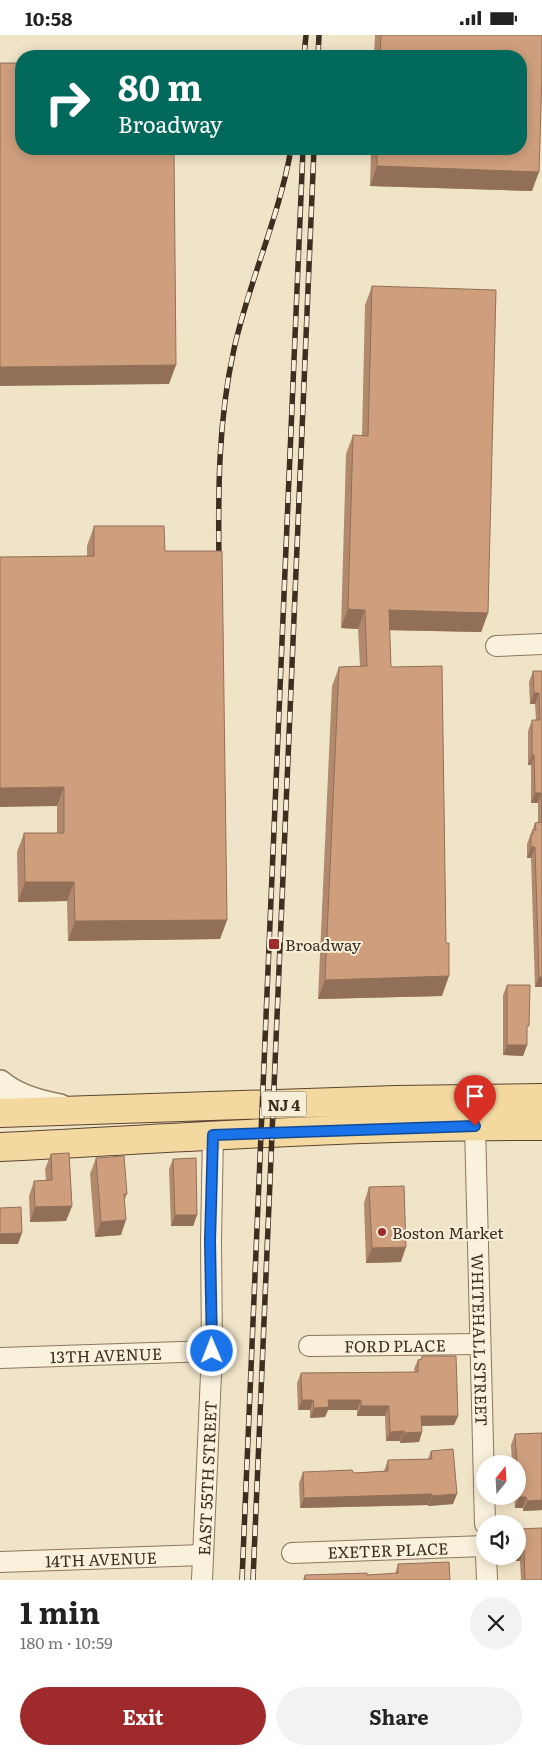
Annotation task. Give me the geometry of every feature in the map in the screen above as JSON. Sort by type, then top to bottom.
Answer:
[{"type":"main road","name":"NJ 4","points":[[0,1113],[396,1100],[542,1098]]},
{"type":"main road","name":"NJ 4","points":[[0,1147],[213,1135],[475,1126],[542,1126]]},
{"type":"street","points":[[496,645],[542,644]]},
{"type":"street","points":[[0,1083],[9,1090],[28,1099],[54,1106],[92,1110]]},
{"type":"street","name":"WHITEHALL STREET","points":[[475,1126],[485,1515]]},
{"type":"street","name":"EAST 55TH STREET","points":[[202,1580],[212,1351],[210,1241],[213,1135]]},
{"type":"street","name":"FORD PLACE","points":[[309,1346],[480,1344]]},
{"type":"street","name":"13TH AVENUE","points":[[0,1358],[212,1351]]},
{"type":"street","name":"EXETER PLACE","points":[[292,1553],[476,1546]]},
{"type":"street","name":"14TH AVENUE","points":[[0,1562],[203,1555]]},
{"type":"street","points":[[486,1565],[487,1580]]},
{"type":"building","points":[[381,35],[542,35],[539,172],[377,166],[377,155],[527,155],[527,50],[380,50]]},
{"type":"building","points":[[0,63],[15,63],[15,155],[174,155],[176,365],[0,367]]},
{"type":"building","points":[[372,286],[496,290],[488,613],[389,610],[391,667],[442,666],[446,943],[449,943],[449,976],[325,980],[339,667],[367,666],[365,610],[348,609],[353,435],[368,436]]},
{"type":"building","points":[[94,526],[164,526],[165,551],[222,551],[227,920],[75,921],[74,882],[25,882],[24,833],[64,833],[64,787],[0,788],[0,557],[94,556]]},
{"type":"building","points":[[533,671],[542,671],[542,822],[541,793],[535,793],[534,755],[532,755],[532,720],[540,720],[539,693],[534,693]]},
{"type":"building","points":[[542,822],[542,977],[539,977],[535,847],[531,847],[531,834],[533,834],[533,830],[536,830],[535,823]]},
{"type":"building","points":[[507,985],[530,985],[527,1045],[507,1045]]},
{"type":"building","points":[[69,1153],[72,1206],[35,1207],[34,1181],[52,1180],[51,1154]]},
{"type":"building","points":[[124,1156],[127,1194],[124,1194],[126,1220],[101,1222],[96,1158]]},
{"type":"building","points":[[196,1158],[197,1215],[175,1215],[173,1159]]},
{"type":"building","name":"Boston Market","points":[[404,1186],[406,1247],[372,1248],[369,1187]]},
{"type":"building","points":[[21,1207],[22,1233],[0,1234],[0,1208]]},
{"type":"building","points":[[422,1356],[456,1356],[458,1416],[421,1416],[422,1432],[390,1432],[389,1406],[361,1406],[361,1400],[328,1400],[329,1407],[314,1408],[313,1400],[302,1400],[301,1373],[418,1372],[418,1360],[422,1359]]},
{"type":"building","points":[[542,1433],[542,1500],[527,1501],[526,1455],[516,1455],[515,1434]]},
{"type":"building","points":[[453,1449],[457,1494],[304,1498],[303,1472],[352,1470],[354,1473],[388,1471],[388,1460],[432,1459],[431,1451]]},
{"type":"building","points":[[542,1528],[542,1580],[525,1580],[526,1529]]},
{"type":"building","points":[[449,1562],[450,1580],[305,1580],[305,1575],[398,1573],[398,1564]]},
{"type":"railway","points":[[305,50],[306,35]]},
{"type":"railway","points":[[318,50],[319,35]]},
{"type":"railway","points":[[219,564],[220,457],[229,376],[240,324],[272,225],[290,155]]},
{"type":"railway","points":[[242,1580],[303,155]]},
{"type":"railway","points":[[253,1580],[314,155]]},
{"type":"place","name":"Broadway","points":[[274,944]]},
{"type":"place","name":"Boston Market","points":[[382,1232]]},
{"type":"route","points":[[212,1351],[210,1241],[213,1135],[475,1126]]}]
